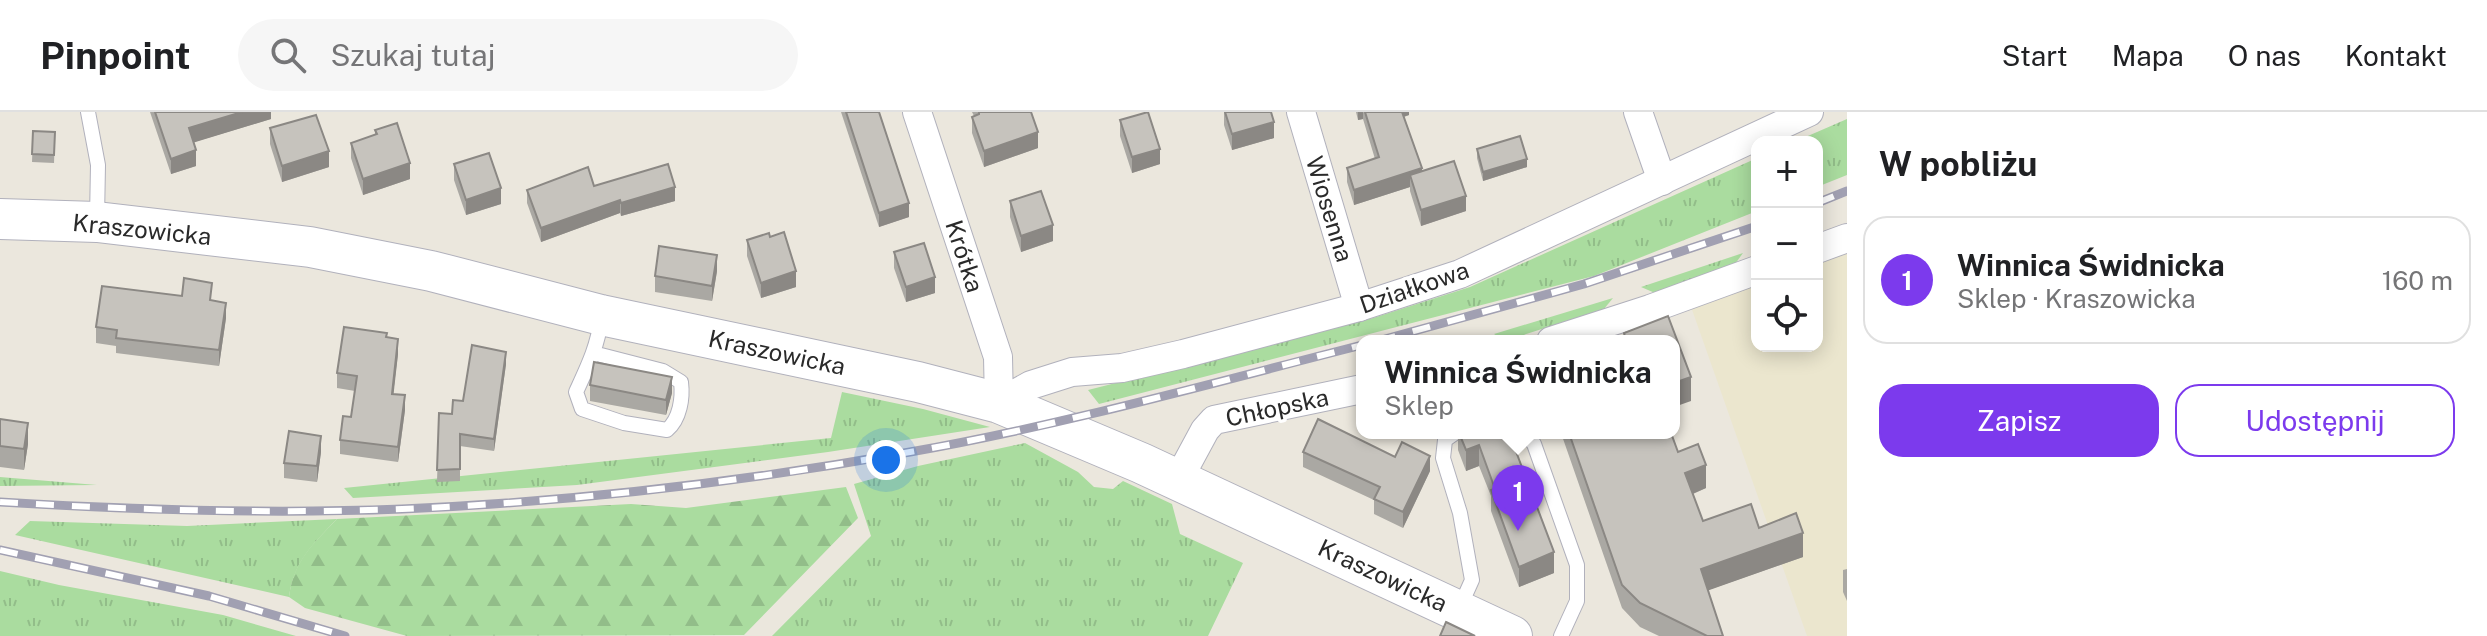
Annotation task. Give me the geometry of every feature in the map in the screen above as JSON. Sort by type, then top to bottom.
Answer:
[{"type":"street","name":"Krótka","points":[[917,112],[998,357],[999,403]]},
{"type":"street","name":"Wiosenna","points":[[1301,112],[1359,307]]},
{"type":"street","points":[[1638,112],[1662,181]]},
{"type":"street","name":"Działkowa","points":[[999,403],[1031,385],[1072,372],[1122,368],[1359,307],[1460,274],[1809,112]]},
{"type":"street","name":"Kraszowicka","points":[[0,219],[97,222],[319,248],[431,271],[601,315],[918,382],[999,403],[1178,480],[1512,636]]},
{"type":"street","points":[[1823,247],[1847,238]]},
{"type":"street","points":[[1568,335],[1751,272]]},
{"type":"street","name":"Chłopska","points":[[1178,480],[1205,430],[1214,420],[1356,390]]},
{"type":"lane","points":[[88,112],[98,165],[97,222]]},
{"type":"lane","points":[[593,353],[663,371],[681,382],[682,394],[675,423],[667,430],[624,423],[582,409],[576,392],[593,353],[597,344],[601,315]]},
{"type":"lane","points":[[1446,439],[1443,458],[1460,513],[1472,580],[1458,611]]},
{"type":"lane","points":[[1530,439],[1577,565],[1577,601],[1561,636]]},
{"type":"shaded area","points":[[1847,253],[1847,636],[1807,636],[1690,304],[1751,284],[1751,352],[1823,352],[1823,261]]},
{"type":"green space","points":[[1847,119],[1847,175],[1823,185],[1823,136],[1808,136]]},
{"type":"green space","points":[[1751,161],[1751,213],[1594,276],[1356,335],[1356,338],[1099,404],[1088,390],[1373,318],[1470,287]]},
{"type":"green space","points":[[1743,253],[1735,264],[1655,293],[1641,287]]},
{"type":"green space","points":[[1613,298],[1604,309],[1524,335],[1494,334]]},
{"type":"green space","points":[[842,392],[990,427],[577,485],[353,498],[344,488],[831,438]]},
{"type":"green space","points":[[1025,443],[1078,472],[1094,487],[1113,489],[1123,481],[1172,504],[1180,534],[1243,563],[1208,636],[772,636],[871,536],[854,484],[918,466]]},
{"type":"green space","points":[[0,477],[97,485],[0,486]]},
{"type":"green space","points":[[846,487],[858,518],[744,635],[407,636],[305,608],[289,597],[300,563],[312,545],[337,519],[631,504],[686,508]]},
{"type":"green space","points":[[337,519],[300,563],[289,597],[15,535],[30,521],[187,526]]},
{"type":"green space","points":[[0,571],[223,615],[296,636],[0,636]]},
{"type":"building","points":[[155,112],[242,112],[189,128],[196,150],[171,159]]},
{"type":"building","points":[[846,112],[879,112],[909,203],[879,213]]},
{"type":"building","points":[[979,112],[1031,112],[1038,132],[984,151],[972,117]]},
{"type":"building","points":[[1148,112],[1160,149],[1132,157],[1120,120]]},
{"type":"building","points":[[1225,112],[1271,112],[1274,122],[1232,134]]},
{"type":"building","points":[[1365,112],[1402,112],[1422,168],[1354,190],[1347,168],[1379,157]]},
{"type":"building","points":[[316,115],[329,151],[282,166],[270,128]]},
{"type":"building","points":[[397,123],[410,163],[363,179],[351,143]]},
{"type":"building","points":[[33,131],[55,132],[54,155],[32,154]]},
{"type":"building","points":[[1520,136],[1527,159],[1483,172],[1477,149]]},
{"type":"building","points":[[489,153],[501,188],[466,200],[454,164]]},
{"type":"building","points":[[1454,161],[1466,196],[1421,210],[1410,175]]},
{"type":"building","points":[[668,164],[675,187],[621,203],[620,200],[541,228],[527,190],[588,167],[594,186]]},
{"type":"building","points":[[1041,191],[1053,225],[1021,236],[1010,201]]},
{"type":"building","points":[[784,232],[796,271],[761,283],[747,240]]},
{"type":"building","points":[[924,243],[935,277],[906,287],[894,252]]},
{"type":"building","points":[[659,246],[717,255],[712,286],[655,276]]},
{"type":"building","points":[[184,278],[212,283],[210,300],[226,303],[219,350],[116,338],[117,330],[96,327],[102,286],[182,296]]},
{"type":"building","points":[[1668,316],[1675,335],[1624,335]]},
{"type":"building","points":[[344,327],[387,333],[386,337],[398,339],[392,394],[405,395],[398,447],[340,440],[343,416],[351,417],[357,376],[337,373]]},
{"type":"building","points":[[472,345],[506,352],[494,439],[460,434],[460,469],[437,470],[439,413],[452,414],[453,400],[463,401]]},
{"type":"building","points":[[1680,348],[1691,377],[1680,381]]},
{"type":"building","points":[[594,362],[672,377],[666,400],[590,385]]},
{"type":"building","points":[[0,419],[28,423],[24,449],[0,446]]},
{"type":"building","points":[[1318,419],[1395,457],[1402,442],[1430,456],[1403,512],[1374,499],[1380,487],[1303,452]]},
{"type":"building","points":[[289,431],[321,436],[317,466],[284,463]]},
{"type":"building","points":[[1461,439],[1511,439],[1554,552],[1519,567],[1491,490],[1495,489],[1479,445],[1466,450]]},
{"type":"building","points":[[1571,439],[1673,439],[1678,452],[1698,444],[1706,465],[1685,473],[1703,521],[1751,504],[1759,528],[1796,513],[1803,533],[1701,569],[1723,636],[1707,636],[1640,603],[1622,585]]},
{"type":"building","points":[[1446,622],[1475,636],[1440,636]]},
{"type":"railway","points":[[1823,201],[1847,191]]},
{"type":"railway","points":[[1400,335],[1584,284],[1751,228]]},
{"type":"railway","points":[[0,502],[302,511],[466,506],[657,489],[784,473],[967,441],[1137,403],[1356,347]]},
{"type":"railway","points":[[0,550],[209,596],[345,636]]},
{"type":"place","name":"Winnica Świdnicka","points":[[1518,531]]}]
